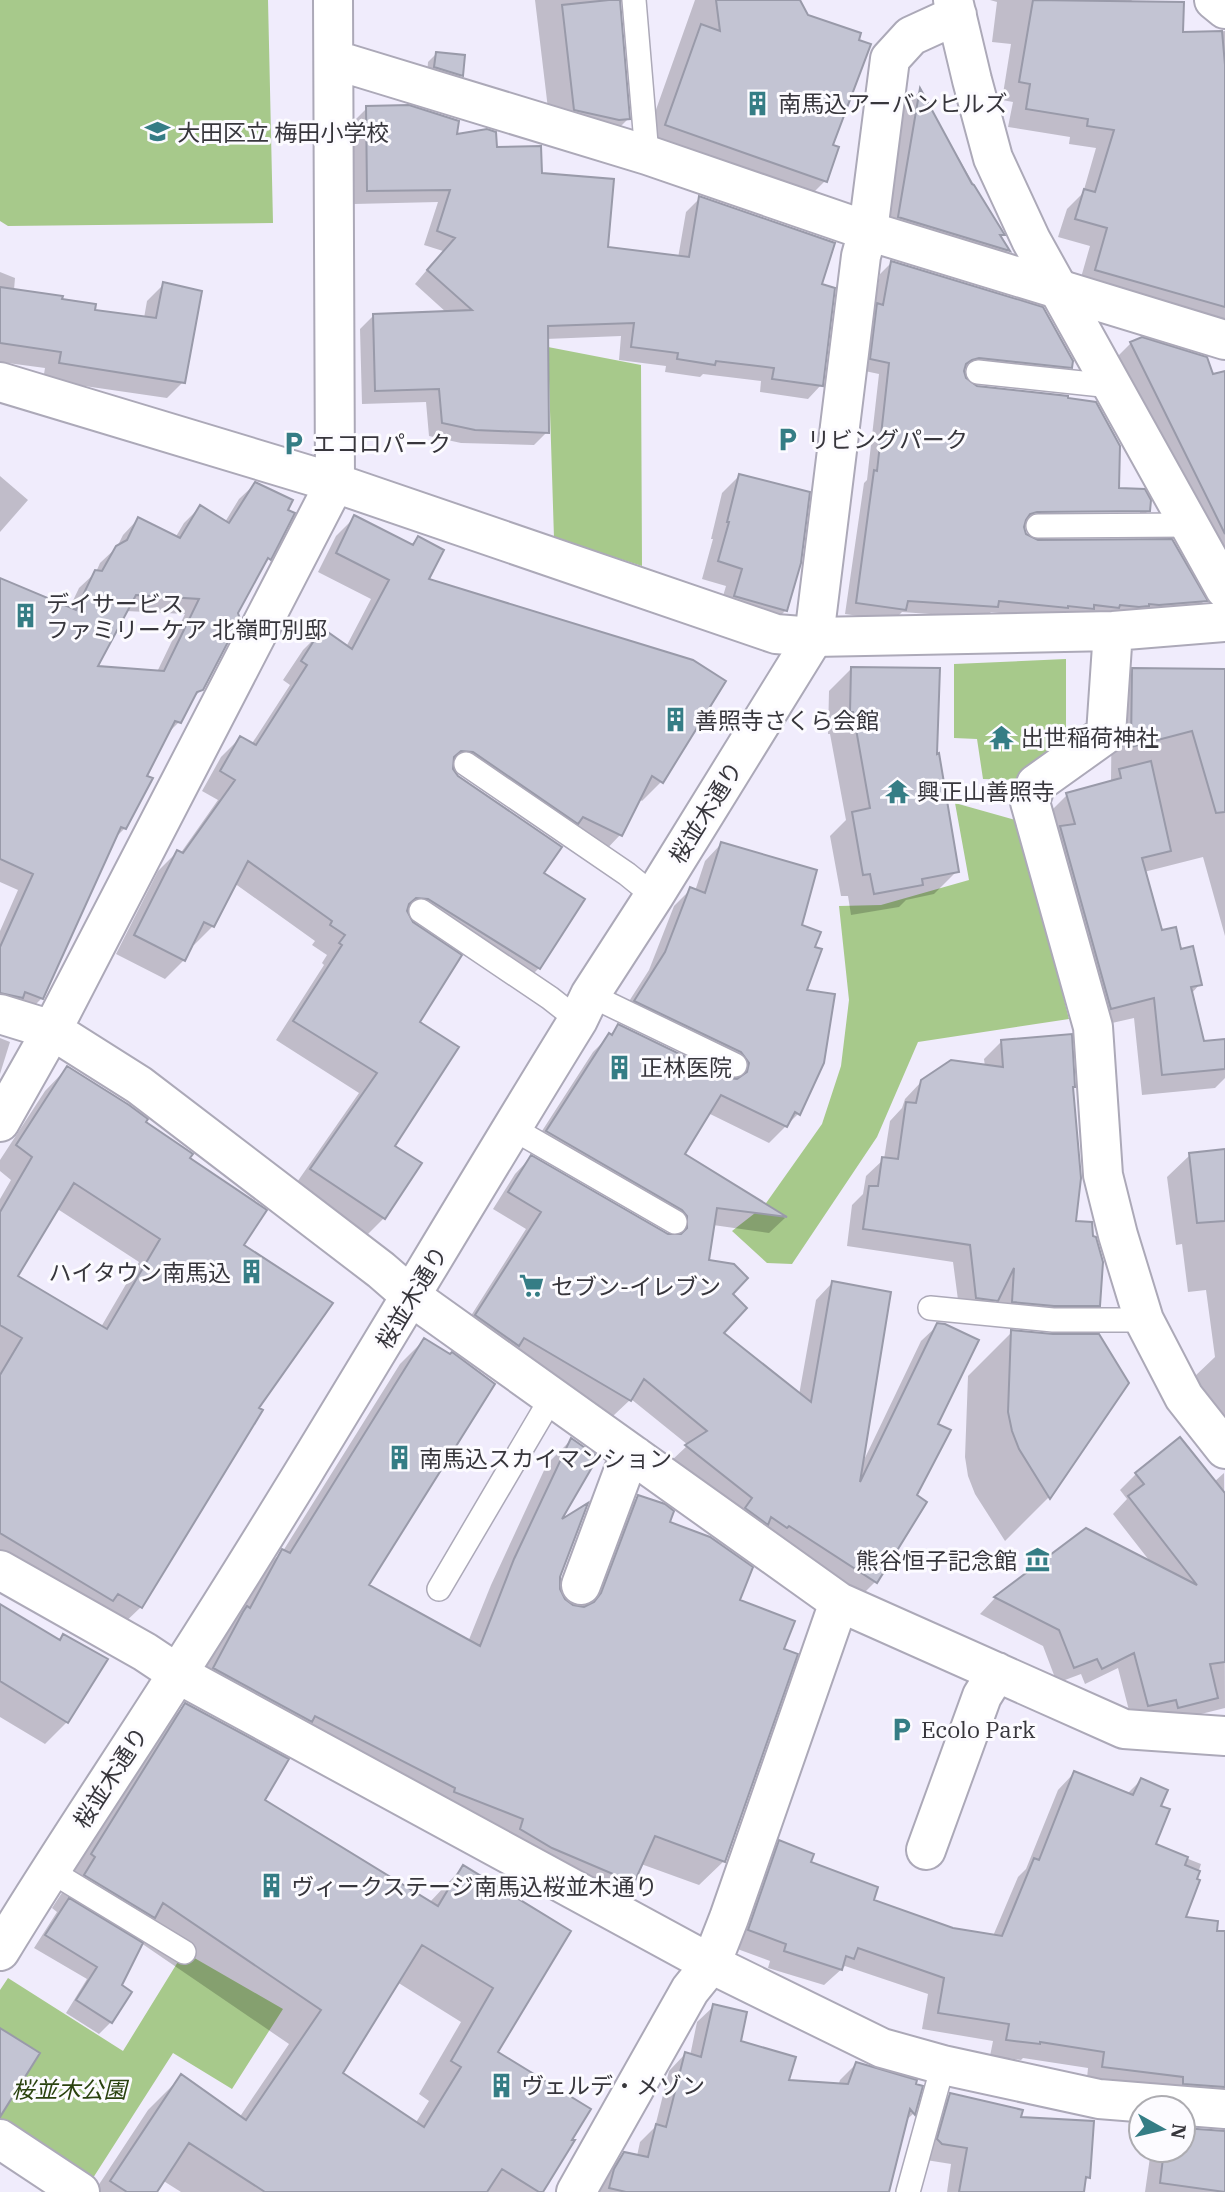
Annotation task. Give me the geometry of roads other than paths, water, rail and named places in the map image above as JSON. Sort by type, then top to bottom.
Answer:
[{"type":"street","points":[[0,1122],[52,1030],[335,483],[333,0]]},
{"type":"street","points":[[1214,0],[1225,9]]},
{"type":"street","points":[[814,637],[861,256],[868,230],[890,59],[911,36],[955,7],[993,158],[1031,240],[1225,589]]},
{"type":"street","points":[[335,60],[647,155],[868,230],[1225,340]]},
{"type":"street","points":[[7,395],[335,483],[423,502],[776,634],[814,637],[1113,631],[1225,622]]},
{"type":"street","points":[[1113,631],[1106,734],[1036,784],[1030,802],[1093,1027],[1103,1175],[1144,1320],[1184,1397],[1225,1449]]},
{"type":"street","name":"桜並木通り","points":[[0,1951],[49,1870],[178,1674],[412,1297],[584,1007],[814,637]]},
{"type":"street","points":[[0,1014],[52,1030],[139,1085],[412,1297],[839,1602],[1124,1729],[1225,1736]]},
{"type":"street","points":[[581,1585],[623,1472],[635,1456]]},
{"type":"street","points":[[0,1570],[145,1652],[178,1674],[711,1964],[882,2048],[943,2065],[1099,2099],[1225,2109]]},
{"type":"street","points":[[576,2192],[690,1990],[711,1964],[839,1602]]},
{"type":"street","points":[[926,1850],[982,1696],[997,1672]]},
{"type":"street","points":[[0,2139],[80,2192]]},
{"type":"lane","points":[[634,0],[647,155]]},
{"type":"lane","points":[[978,372],[1111,386]]},
{"type":"lane","points":[[1038,526],[1190,526]]},
{"type":"lane","points":[[466,764],[627,874],[654,896]]},
{"type":"lane","points":[[421,911],[550,998],[584,1007],[735,1065]]},
{"type":"lane","points":[[512,1128],[675,1222]]},
{"type":"lane","points":[[930,1308],[1053,1320],[1144,1320]]},
{"type":"lane","points":[[439,1589],[552,1396]]},
{"type":"lane","points":[[49,1870],[184,1952]]},
{"type":"lane","points":[[908,2192],[943,2065]]},
{"type":"place","name":"南馬込アーバンヒルズ","points":[[758,103]]},
{"type":"place","name":"大田区立 梅田小学校","points":[[157,132]]},
{"type":"place","name":"リビングパーク","points":[[787,439]]},
{"type":"place","name":"エコロパーク","points":[[293,443]]},
{"type":"place","name":"デイサービス ファミリーケア 北嶺町別邸","points":[[26,616]]},
{"type":"place","name":"善照寺さくら会館","points":[[675,720]]},
{"type":"place","name":"出世稲荷神社","points":[[1001,737]]},
{"type":"place","name":"興正山善照寺","points":[[897,791]]},
{"type":"place","name":"正林医院","points":[[620,1067]]},
{"type":"place","name":"ハイタウン南馬込","points":[[251,1272]]},
{"type":"place","name":"セブン-イレブン","points":[[531,1286]]},
{"type":"place","name":"南馬込スカイマンション","points":[[399,1458]]},
{"type":"place","name":"熊谷恒子記念館","points":[[1037,1560]]},
{"type":"place","name":"Ecolo Park","points":[[901,1729]]},
{"type":"place","name":"ヴィークステージ南馬込桜並木通り","points":[[271,1886]]},
{"type":"place","name":"ヴェルデ・メゾン","points":[[501,2085]]},
{"type":"park label","name":"桜並木公園","points":[[69,2089]]}]
